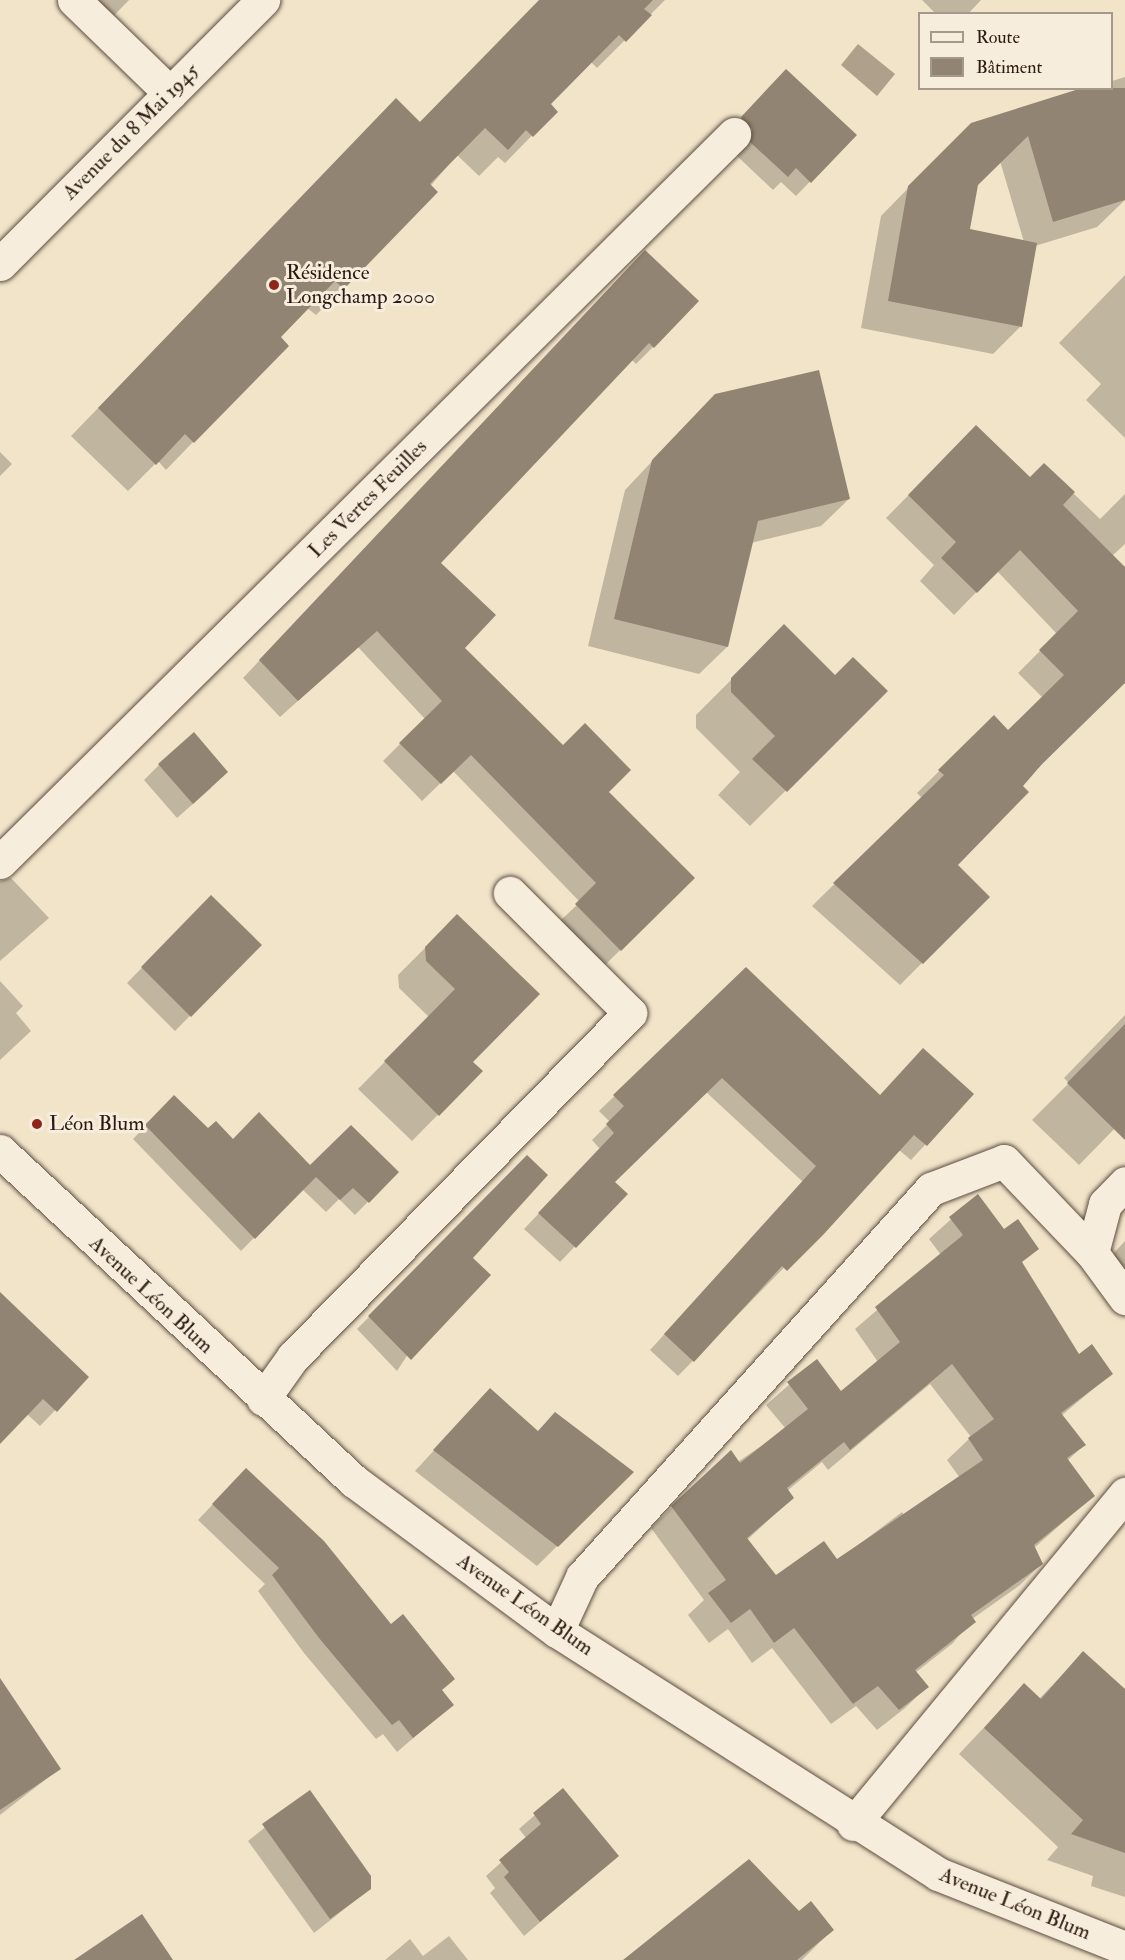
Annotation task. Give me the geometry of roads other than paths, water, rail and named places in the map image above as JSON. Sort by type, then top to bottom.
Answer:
[{"type":"street","points":[[74,0],[170,93]]},
{"type":"street","name":"Avenue du 8 Mai 1945","points":[[0,264],[263,0]]},
{"type":"street","name":"Les Vertes Feuilles","points":[[0,862],[735,134]]},
{"type":"street","points":[[263,1399],[293,1357],[630,1013],[510,893]]},
{"type":"street","name":"Avenue Léon Blum","points":[[0,1151],[263,1399],[354,1481],[557,1630],[853,1824],[973,1891],[1125,1948]]},
{"type":"street","points":[[557,1630],[582,1577],[931,1189],[1004,1161],[1092,1253],[1125,1298]]},
{"type":"street","points":[[1092,1253],[1105,1204],[1125,1183]]},
{"type":"street","points":[[853,1824],[1125,1494]]},
{"type":"place","name":"Résidence Longchamp 2000","points":[[274,285]]},
{"type":"place","name":"Léon Blum","points":[[37,1124]]}]
